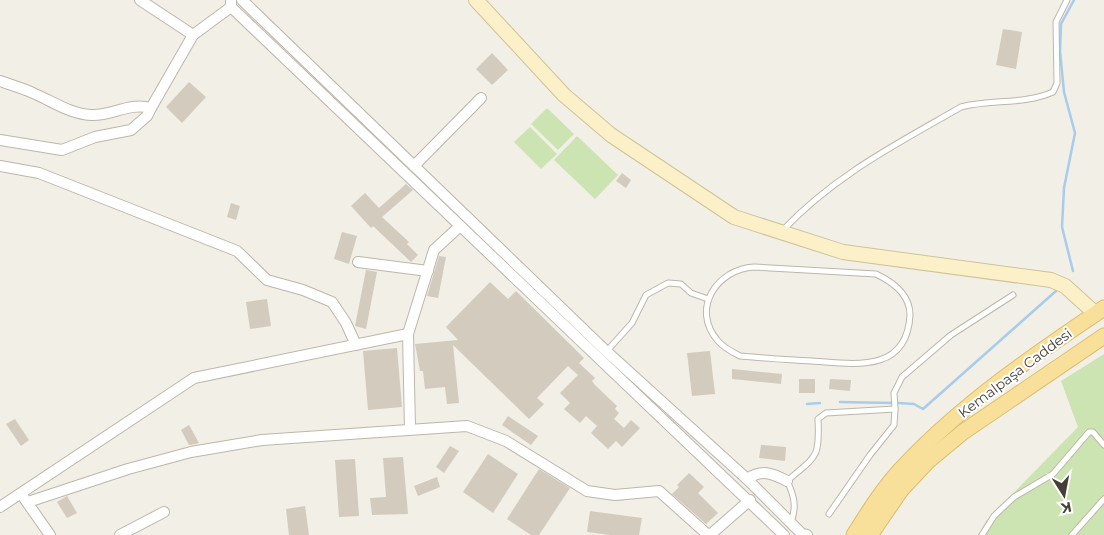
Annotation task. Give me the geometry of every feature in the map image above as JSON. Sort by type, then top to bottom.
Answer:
[{"type":"main road","name":"Kemalpaşa Caddesi","points":[[854,535],[869,511],[905,465],[969,404],[1100,311]]},
{"type":"main road","name":"Kemalpaşa Caddesi","points":[[870,535],[901,490],[928,461],[949,443],[1060,364],[1104,336]]},
{"type":"street","points":[[140,0],[193,35]]},
{"type":"street","points":[[242,0],[414,166],[784,535]]},
{"type":"street","points":[[476,0],[564,95],[611,135],[734,217],[843,252],[1051,280],[1065,286],[1100,311]]},
{"type":"street","points":[[0,140],[62,150],[94,137],[131,130],[147,116],[193,35],[231,3],[460,226],[603,355],[747,479],[802,534],[807,535]]},
{"type":"street","points":[[0,81],[32,92],[65,108],[89,115],[102,115],[138,105],[151,108]]},
{"type":"street","points":[[414,166],[481,98]]},
{"type":"street","points":[[0,166],[39,173],[237,250],[267,280],[302,290],[332,302],[346,323],[356,345]]},
{"type":"street","points":[[410,429],[408,334],[434,250],[460,226]]},
{"type":"street","points":[[358,262],[428,271]]},
{"type":"street","points":[[0,507],[194,378],[408,334]]},
{"type":"street","points":[[28,502],[128,469],[191,452],[262,440],[467,426],[506,441],[587,491],[615,496],[659,491],[705,534],[750,500]]},
{"type":"street","points":[[747,479],[756,473],[770,472],[787,481]]},
{"type":"street","points":[[20,494],[28,502],[50,535]]},
{"type":"street","points":[[120,535],[164,512]]},
{"type":"lane","points":[[780,233],[807,204],[850,171],[961,107],[978,103],[1011,103],[1053,92],[1057,83],[1056,22],[1068,0]]},
{"type":"lane","points":[[741,268],[876,274],[896,286],[905,296],[910,312],[909,328],[904,341],[896,351],[888,357],[867,364],[740,356],[726,348],[711,331],[706,318],[708,299],[717,283],[726,275],[741,268]]},
{"type":"lane","points":[[603,355],[632,323],[646,295],[668,283],[681,284],[691,293],[708,299]]},
{"type":"lane","points":[[829,514],[870,454],[894,426],[894,392],[902,377],[951,335],[1013,295]]},
{"type":"lane","points":[[791,522],[794,514],[794,500],[787,481],[811,461],[819,446],[818,419],[826,413],[895,409]]},
{"type":"lane","points":[[982,535],[994,516],[1014,497],[1053,474],[1089,432],[1093,432],[1104,445]]},
{"type":"lane","points":[[1072,535],[1104,499]]},
{"type":"green space","points":[[547,108],[574,134],[558,150],[531,124]]},
{"type":"green space","points":[[530,127],[557,154],[541,169],[514,142]]},
{"type":"green space","points":[[577,136],[618,175],[595,199],[554,160]]},
{"type":"green space","points":[[1104,354],[1104,535],[978,535],[986,521],[1078,427],[1061,381]]},
{"type":"building","points":[[1003,29],[1022,32],[1016,69],[996,65]]},
{"type":"building","points":[[492,53],[508,70],[492,85],[476,69]]},
{"type":"building","points":[[189,82],[206,97],[182,123],[166,107]]},
{"type":"building","points":[[622,173],[631,180],[626,188],[616,181]]},
{"type":"building","points":[[406,184],[413,190],[382,217],[409,242],[407,244],[418,255],[411,262],[373,226],[371,228],[351,206],[365,193],[379,208]]},
{"type":"building","points":[[231,203],[240,206],[236,220],[227,217]]},
{"type":"building","points":[[342,232],[357,236],[349,264],[334,259]]},
{"type":"building","points":[[439,256],[446,257],[438,298],[427,296]]},
{"type":"building","points":[[366,270],[377,272],[366,329],[355,326]]},
{"type":"building","points":[[490,282],[508,299],[516,291],[584,358],[579,363],[595,378],[592,381],[595,385],[617,406],[615,409],[619,413],[614,419],[624,428],[631,420],[640,428],[622,447],[616,441],[608,449],[591,433],[597,426],[586,416],[580,423],[564,409],[570,403],[560,393],[578,375],[568,366],[537,398],[544,404],[529,419],[453,345],[459,403],[447,404],[445,387],[425,389],[423,371],[420,371],[415,344],[458,340],[446,327]]},
{"type":"building","points":[[267,299],[271,326],[250,329],[246,302]]},
{"type":"building","points":[[397,348],[402,407],[368,410],[363,351]]},
{"type":"building","points":[[710,351],[715,394],[692,396],[687,353]]},
{"type":"building","points":[[732,369],[782,374],[781,384],[732,379]]},
{"type":"building","points":[[799,379],[815,379],[815,393],[799,393]]},
{"type":"building","points":[[830,379],[851,380],[850,391],[829,389]]},
{"type":"building","points":[[508,416],[538,436],[531,445],[502,425]]},
{"type":"building","points":[[15,419],[29,440],[21,446],[6,424]]},
{"type":"building","points":[[189,425],[199,443],[189,445],[181,430]]},
{"type":"building","points":[[761,445],[786,447],[785,461],[759,458]]},
{"type":"building","points":[[450,446],[459,451],[444,473],[436,467]]},
{"type":"building","points":[[488,454],[518,474],[493,513],[463,492]]},
{"type":"building","points":[[403,457],[408,514],[372,515],[370,498],[386,497],[383,458]]},
{"type":"building","points":[[355,459],[359,516],[339,517],[335,460]]},
{"type":"building","points":[[539,469],[570,488],[539,535],[531,535],[507,519]]},
{"type":"building","points":[[689,473],[704,487],[698,493],[718,513],[706,524],[672,494],[679,487],[677,485]]},
{"type":"building","points":[[437,477],[440,487],[418,496],[414,486]]},
{"type":"building","points":[[67,496],[77,513],[67,518],[57,502]]},
{"type":"building","points":[[305,506],[309,535],[289,535],[286,509]]},
{"type":"building","points":[[590,511],[642,518],[639,535],[610,535],[587,532]]},
{"type":"waterway","points":[[1073,271],[1062,227],[1064,188],[1075,133],[1064,92],[1060,51],[1061,24],[1074,0]]},
{"type":"waterway","points":[[898,403],[914,404],[923,409],[1056,291]]},
{"type":"waterway","points":[[840,402],[893,403]]},
{"type":"waterway","points":[[807,404],[820,403]]}]
